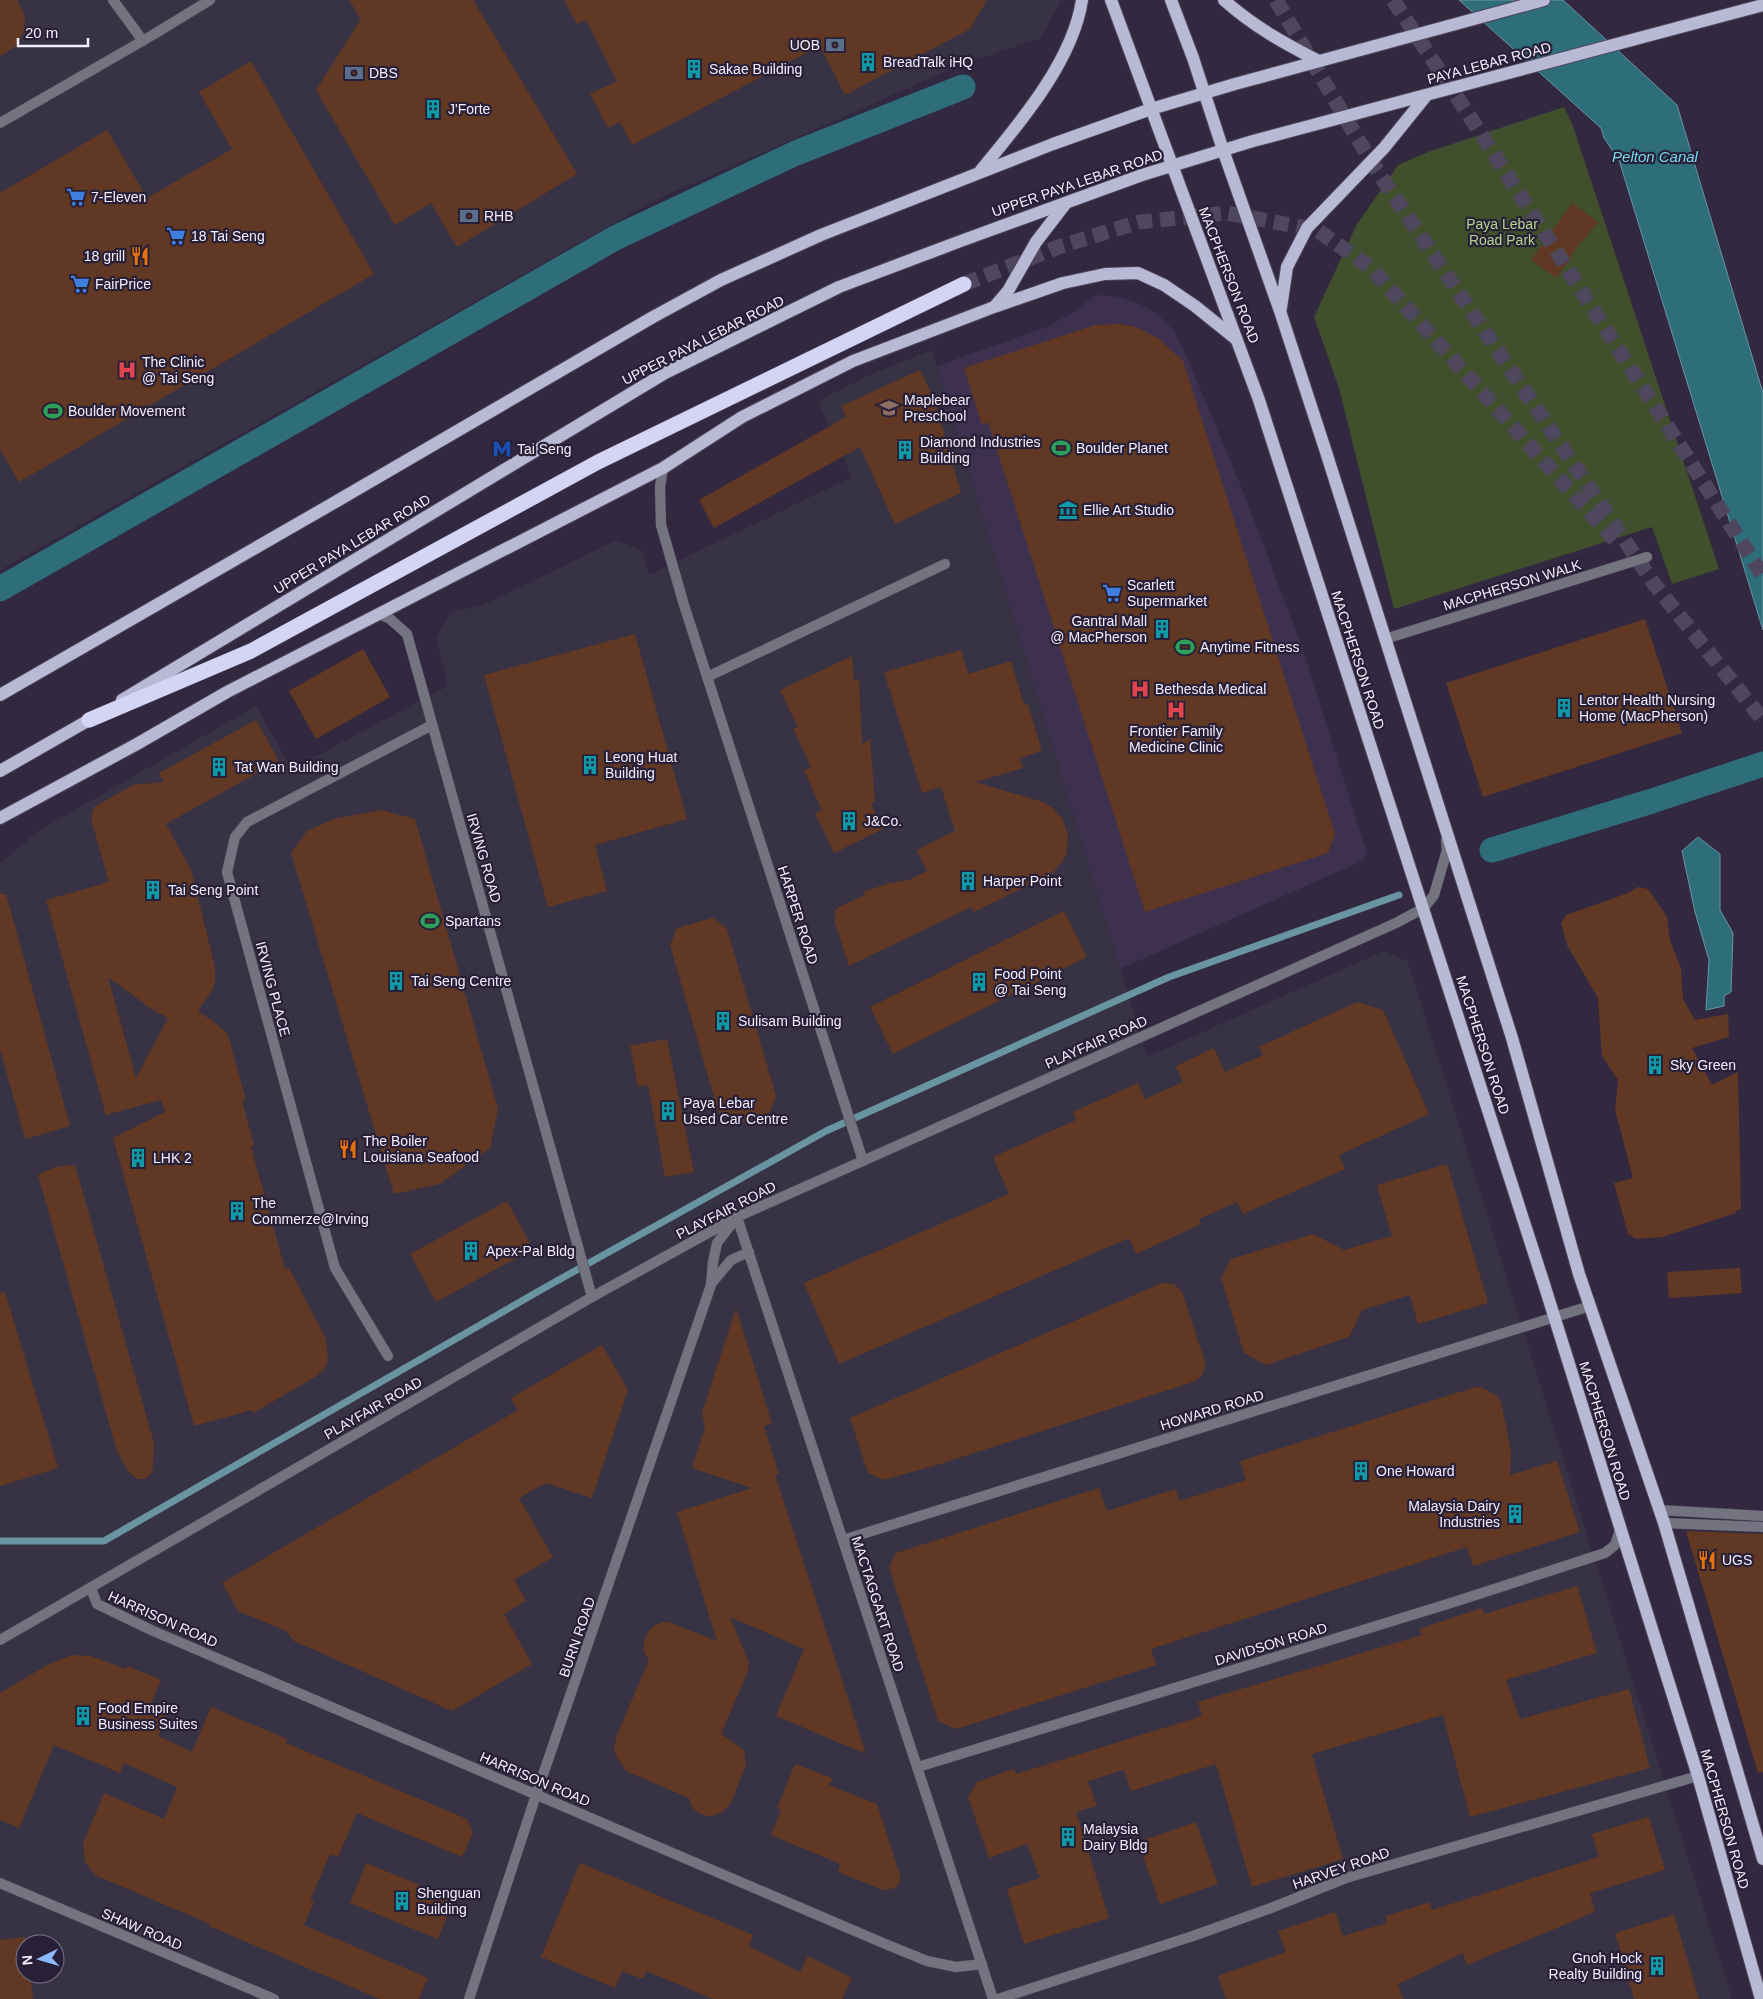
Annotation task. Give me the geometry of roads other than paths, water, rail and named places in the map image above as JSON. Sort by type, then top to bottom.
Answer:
[{"type":"highway","points":[[89,720],[251,651],[591,465],[964,284]]},
{"type":"main road","points":[[980,172],[1035,102],[1052,76],[1070,41],[1082,0]]},
{"type":"main road","name":"MACPHERSON ROAD","points":[[1111,0],[1259,400],[1424,908],[1554,1317],[1698,1776],[1761,1999]]},
{"type":"main road","name":"MACPHERSON ROAD","points":[[1171,0],[1280,311],[1446,829],[1512,1038],[1590,1306],[1660,1510],[1763,1859]]},
{"type":"main road","points":[[1224,0],[1241,15],[1278,41],[1319,61]]},
{"type":"main road","points":[[0,695],[645,322],[721,280],[821,234],[980,172],[1152,109],[1319,61],[1544,0]]},
{"type":"main road","name":"PAYA LEBAR ROAD","points":[[1223,150],[1763,5]]},
{"type":"main road","points":[[1280,311],[1287,267],[1307,228],[1384,148],[1426,96]]},
{"type":"main road","name":"UPPER PAYA LEBAR ROAD","points":[[0,771],[89,720],[665,373],[840,288],[1066,202],[1223,150]]},
{"type":"main road","points":[[994,307],[1008,291],[1036,242],[1066,202]]},
{"type":"main road","points":[[0,818],[137,744],[226,692],[663,468],[742,417],[853,361],[994,307],[1063,283],[1105,274],[1138,273],[1164,285],[1195,306],[1238,340]]},
{"type":"street","points":[[114,0],[143,41]]},
{"type":"street","points":[[0,123],[143,41],[210,0]]},
{"type":"street","name":"HARPER ROAD","points":[[663,468],[660,487],[660,525],[863,1161]]},
{"type":"street","name":"MACPHERSON WALK","points":[[1385,639],[1647,557]]},
{"type":"street","points":[[707,677],[945,564]]},
{"type":"street","name":"IRVING ROAD","points":[[378,614],[389,618],[407,634],[592,1297]]},
{"type":"street","name":"IRVING PLACE","points":[[388,1356],[335,1268],[228,872],[230,852],[235,837],[247,822],[432,725]]},
{"type":"street","points":[[1424,908],[1434,895],[1447,850],[1446,829]]},
{"type":"street","name":"PLAYFAIR ROAD","points":[[0,1640],[592,1297],[737,1217],[1396,923],[1424,908]]},
{"type":"street","name":"MACTAGGART ROAD","points":[[737,1217],[993,1999]]},
{"type":"street","name":"BURN ROAD","points":[[469,1999],[536,1795],[711,1284],[712,1262],[717,1243],[737,1217]]},
{"type":"street","name":"BURN ROAD","points":[[711,1284],[732,1260],[749,1252]]},
{"type":"street","name":"HOWARD ROAD","points":[[843,1540],[1590,1306]]},
{"type":"street","points":[[1660,1510],[1763,1516]]},
{"type":"street","points":[[1664,1524],[1763,1527]]},
{"type":"street","name":"DAVIDSON ROAD","points":[[918,1767],[1444,1605],[1605,1553],[1614,1545],[1620,1530]]},
{"type":"street","name":"HARRISON ROAD","points":[[91,1588],[97,1604],[151,1630],[927,1961],[956,1967],[982,1964]]},
{"type":"street","name":"HARVEY ROAD","points":[[998,1999],[1210,1930],[1346,1878],[1698,1776]]},
{"type":"street","name":"SHAW ROAD","points":[[0,1884],[274,1999]]},
{"type":"water","name":"Pelton Canal","points":[[1459,0],[1563,0],[1677,105],[1763,393],[1763,630],[1619,160],[1604,138],[1601,128]]},
{"type":"water","points":[[1698,837],[1720,854],[1720,910],[1733,933],[1731,992],[1724,996],[1724,1006],[1706,1010],[1709,960],[1695,912],[1682,851]]},
{"type":"waterway","points":[[0,589],[615,238],[796,153],[963,87]]},
{"type":"waterway","points":[[1492,850],[1652,801],[1763,764]]},
{"type":"waterway","points":[[0,1541],[104,1541],[546,1287],[826,1131],[1169,977],[1399,895]]},
{"type":"tunnel","points":[[1276,0],[1372,163],[1654,584],[1763,720]]},
{"type":"tunnel","points":[[1393,0],[1487,143],[1763,576]]},
{"type":"tunnel","points":[[964,284],[1061,246],[1139,222],[1227,213],[1317,230],[1371,268],[1618,544]]},
{"type":"place","name":"UOB","points":[[835,45]]},
{"type":"place","name":"BreadTalk iHQ","points":[[868,62]]},
{"type":"place","name":"Sakae Building","points":[[694,69]]},
{"type":"place","name":"DBS","points":[[354,73]]},
{"type":"place","name":"J'Forte","points":[[433,109]]},
{"type":"place","name":"7-Eleven","points":[[76,197]]},
{"type":"place","name":"RHB","points":[[469,216]]},
{"type":"place","name":"18 Tai Seng","points":[[176,236]]},
{"type":"place","name":"18 grill","points":[[140,256]]},
{"type":"place","name":"FairPrice","points":[[80,284]]},
{"type":"place","name":"The Clinic @ Tai Seng","points":[[127,370]]},
{"type":"place","name":"Maplebear Preschool","points":[[889,408]]},
{"type":"place","name":"Boulder Movement","points":[[53,411]]},
{"type":"place","name":"Boulder Planet","points":[[1061,448]]},
{"type":"place","name":"Tai Seng","points":[[502,449]]},
{"type":"place","name":"Diamond Industries Building","points":[[905,450]]},
{"type":"place","name":"Ellie Art Studio","points":[[1068,510]]},
{"type":"place","name":"Scarlett Supermarket","points":[[1112,593]]},
{"type":"place","name":"Gantral Mall @ MacPherson","points":[[1162,629]]},
{"type":"place","name":"Anytime Fitness","points":[[1185,647]]},
{"type":"place","name":"Bethesda Medical","points":[[1140,689]]},
{"type":"place","name":"Lentor Health Nursing Home (MacPherson)","points":[[1564,708]]},
{"type":"place","name":"Frontier Family Medicine Clinic","points":[[1176,710]]},
{"type":"place","name":"Leong Huat Building","points":[[590,765]]},
{"type":"place","name":"Tat Wan Building","points":[[219,767]]},
{"type":"place","name":"J&Co.","points":[[849,821]]},
{"type":"place","name":"Harper Point","points":[[968,881]]},
{"type":"place","name":"Tai Seng Point","points":[[153,890]]},
{"type":"place","name":"Spartans","points":[[430,921]]},
{"type":"place","name":"Tai Seng Centre","points":[[396,981]]},
{"type":"place","name":"Food Point @ Tai Seng","points":[[979,982]]},
{"type":"place","name":"Sulisam Building","points":[[723,1021]]},
{"type":"place","name":"Sky Green","points":[[1655,1065]]},
{"type":"place","name":"Paya Lebar Used Car Centre","points":[[668,1111]]},
{"type":"place","name":"The Boiler Louisiana Seafood","points":[[348,1149]]},
{"type":"place","name":"LHK 2","points":[[138,1158]]},
{"type":"place","name":"The Commerze@Irving","points":[[237,1211]]},
{"type":"place","name":"Apex-Pal Bldg","points":[[471,1251]]},
{"type":"place","name":"One Howard","points":[[1361,1471]]},
{"type":"place","name":"Malaysia Dairy Industries","points":[[1515,1514]]},
{"type":"place","name":"UGS","points":[[1707,1560]]},
{"type":"place","name":"Food Empire Business Suites","points":[[83,1716]]},
{"type":"place","name":"Malaysia Dairy Bldg","points":[[1068,1837]]},
{"type":"place","name":"Shenguan Building","points":[[402,1901]]},
{"type":"place","name":"Gnoh Hock Realty Building","points":[[1657,1966]]},
{"type":"park label","name":"Paya Lebar Road Park","points":[[1502,232]]}]
